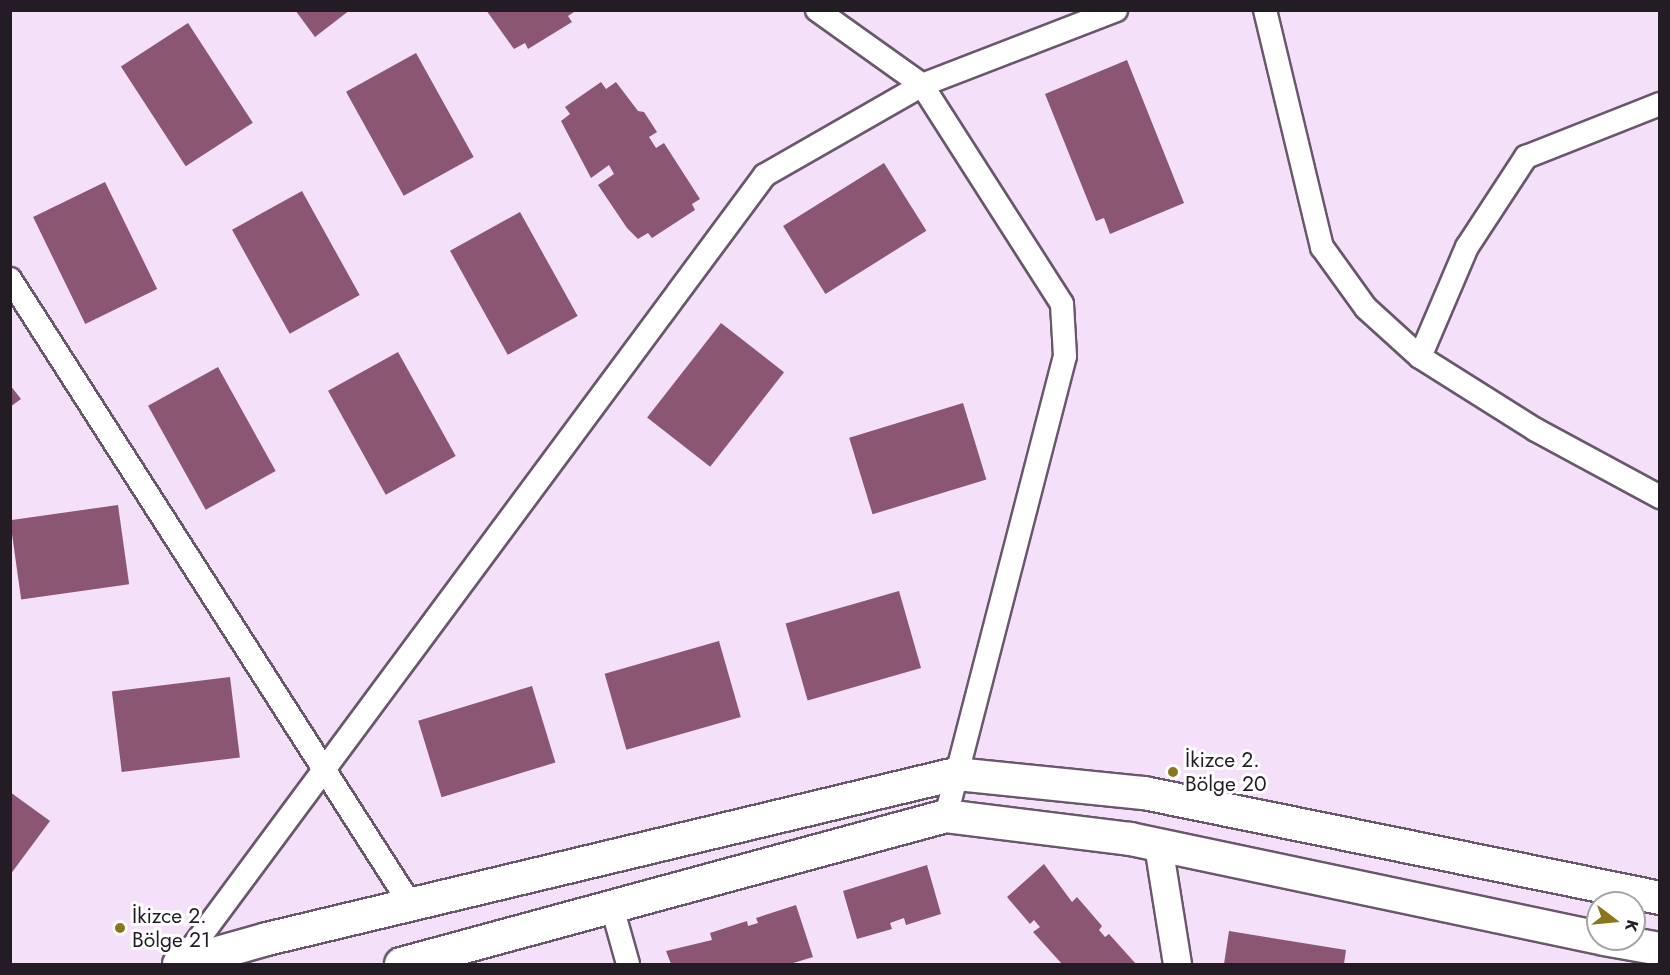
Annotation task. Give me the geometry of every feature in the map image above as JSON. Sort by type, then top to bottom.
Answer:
[{"type":"main road","points":[[179,964],[411,905],[956,774],[1144,793],[1659,898]]},
{"type":"main road","points":[[401,964],[946,816],[1158,845],[1586,935]]},
{"type":"street","points":[[817,10],[922,85],[1062,304],[1065,356],[946,816]]},
{"type":"street","points":[[179,964],[765,175],[922,85],[1116,10]]},
{"type":"street","points":[[1265,10],[1322,247],[1366,308],[1420,357],[1536,430],[1659,497]]},
{"type":"street","points":[[1420,357],[1467,247],[1526,157],[1659,104]]},
{"type":"street","points":[[10,279],[411,905]]},
{"type":"street","points":[[1158,845],[1177,964]]},
{"type":"street","points":[[612,907],[628,964]]},
{"type":"building","points":[[295,10],[350,10],[315,37]]},
{"type":"building","points":[[486,10],[577,10],[568,16],[572,22],[528,49],[525,43],[514,49]]},
{"type":"building","points":[[188,23],[253,123],[186,166],[121,67]]},
{"type":"building","points":[[416,53],[474,157],[404,196],[346,92]]},
{"type":"building","points":[[1127,60],[1184,203],[1110,234],[1104,218],[1096,221],[1045,94]]},
{"type":"building","points":[[601,82],[606,89],[616,82],[638,111],[644,112],[657,132],[649,137],[656,148],[664,143],[700,199],[692,204],[695,210],[652,238],[648,233],[638,239],[627,228],[598,185],[614,174],[609,165],[591,178],[561,121],[570,114],[565,107]]},
{"type":"building","points":[[884,163],[926,231],[825,294],[783,226]]},
{"type":"building","points":[[105,182],[157,289],[85,324],[33,217]]},
{"type":"building","points":[[302,191],[360,295],[290,334],[232,230]]},
{"type":"building","points":[[520,212],[578,316],[508,355],[450,251]]},
{"type":"building","points":[[721,323],[784,372],[710,467],[647,418]]},
{"type":"building","points":[[398,352],[456,456],[386,495],[328,391]]},
{"type":"building","points":[[218,367],[276,471],[206,510],[148,406]]},
{"type":"building","points":[[10,385],[21,399],[10,407]]},
{"type":"building","points":[[963,403],[986,480],[873,514],[849,438]]},
{"type":"building","points":[[118,505],[129,584],[21,599],[10,520]]},
{"type":"building","points":[[899,591],[921,668],[808,700],[786,624]]},
{"type":"building","points":[[719,641],[741,717],[626,750],[605,674]]},
{"type":"building","points":[[230,677],[240,757],[122,772],[112,692]]},
{"type":"building","points":[[532,686],[555,763],[442,797],[418,721]]},
{"type":"building","points":[[10,792],[50,821],[10,875]]},
{"type":"building","points":[[1044,864],[1072,902],[1077,897],[1102,926],[1099,930],[1105,937],[1109,934],[1136,964],[1062,964],[1033,932],[1040,927],[1034,920],[1030,924],[1007,897]]},
{"type":"building","points":[[927,865],[941,914],[906,925],[904,918],[890,923],[892,929],[857,939],[843,891]]},
{"type":"building","points":[[796,905],[813,957],[790,964],[671,964],[666,951],[712,940],[710,933],[747,921],[748,926],[758,923],[756,918]]},
{"type":"building","points":[[1229,931],[1346,950],[1344,964],[1224,964]]},
{"type":"place","name":"İkizce 2. Bölge 20","points":[[1173,772]]},
{"type":"place","name":"İkizce 2. Bölge 21","points":[[120,928]]}]
